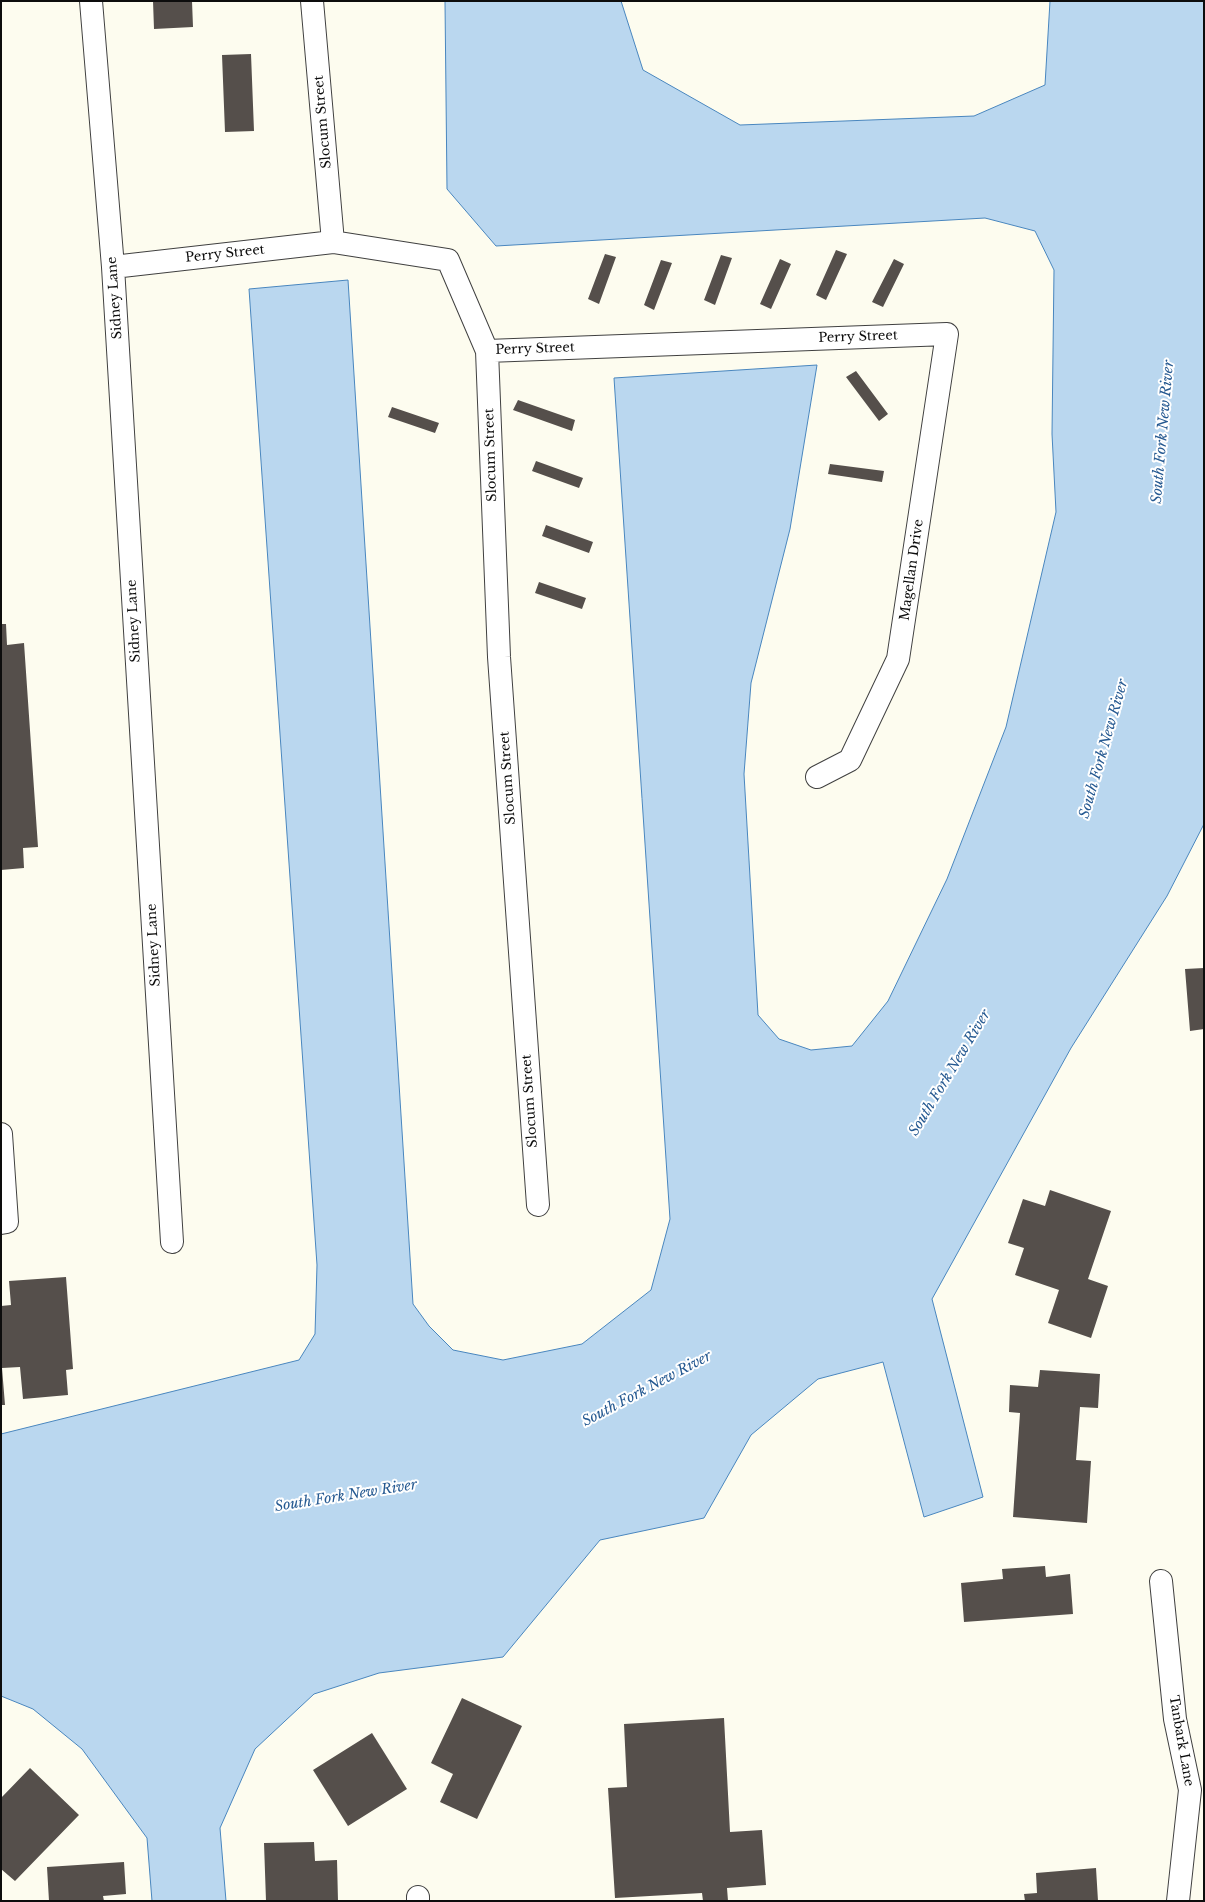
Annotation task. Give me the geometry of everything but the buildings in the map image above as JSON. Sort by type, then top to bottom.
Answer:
[{"type":"street","name":"Sidney Lane","points":[[91,1],[113,267],[172,1242]]},
{"type":"street","name":"Slocum Street","points":[[312,1],[333,242]]},
{"type":"street","name":"Perry Street","points":[[113,267],[333,242],[448,260],[487,351],[947,334]]},
{"type":"street","name":"Magellan Drive","points":[[817,777],[850,760],[898,659],[947,334]]},
{"type":"street","name":"Slocum Street","points":[[487,351],[499,657],[538,1205]]},
{"type":"street","points":[[1,1134],[7,1222],[1,1224]]},
{"type":"street","name":"Tanbark Lane","points":[[1161,1581],[1175,1719],[1190,1790],[1178,1901]]},
{"type":"water","name":"South Fork New River","points":[[445,1],[621,1],[643,70],[740,125],[974,116],[1045,85],[1050,1],[1204,1],[1204,824],[1167,896],[1071,1048],[932,1299],[983,1497],[924,1517],[883,1362],[818,1379],[751,1435],[704,1518],[600,1540],[503,1657],[379,1673],[314,1694],[255,1749],[220,1828],[226,1901],[152,1901],[147,1838],[82,1749],[33,1709],[1,1696],[1,1434],[299,1360],[315,1334],[317,1265],[249,289],[348,280],[413,1304],[429,1326],[453,1350],[503,1360],[582,1344],[651,1290],[670,1219],[614,378],[817,365],[790,529],[751,683],[744,774],[758,1015],[779,1039],[811,1050],[852,1046],[888,1001],[947,879],[1006,727],[1056,512],[1052,434],[1054,270],[1035,231],[985,218],[496,246],[447,189]]}]
